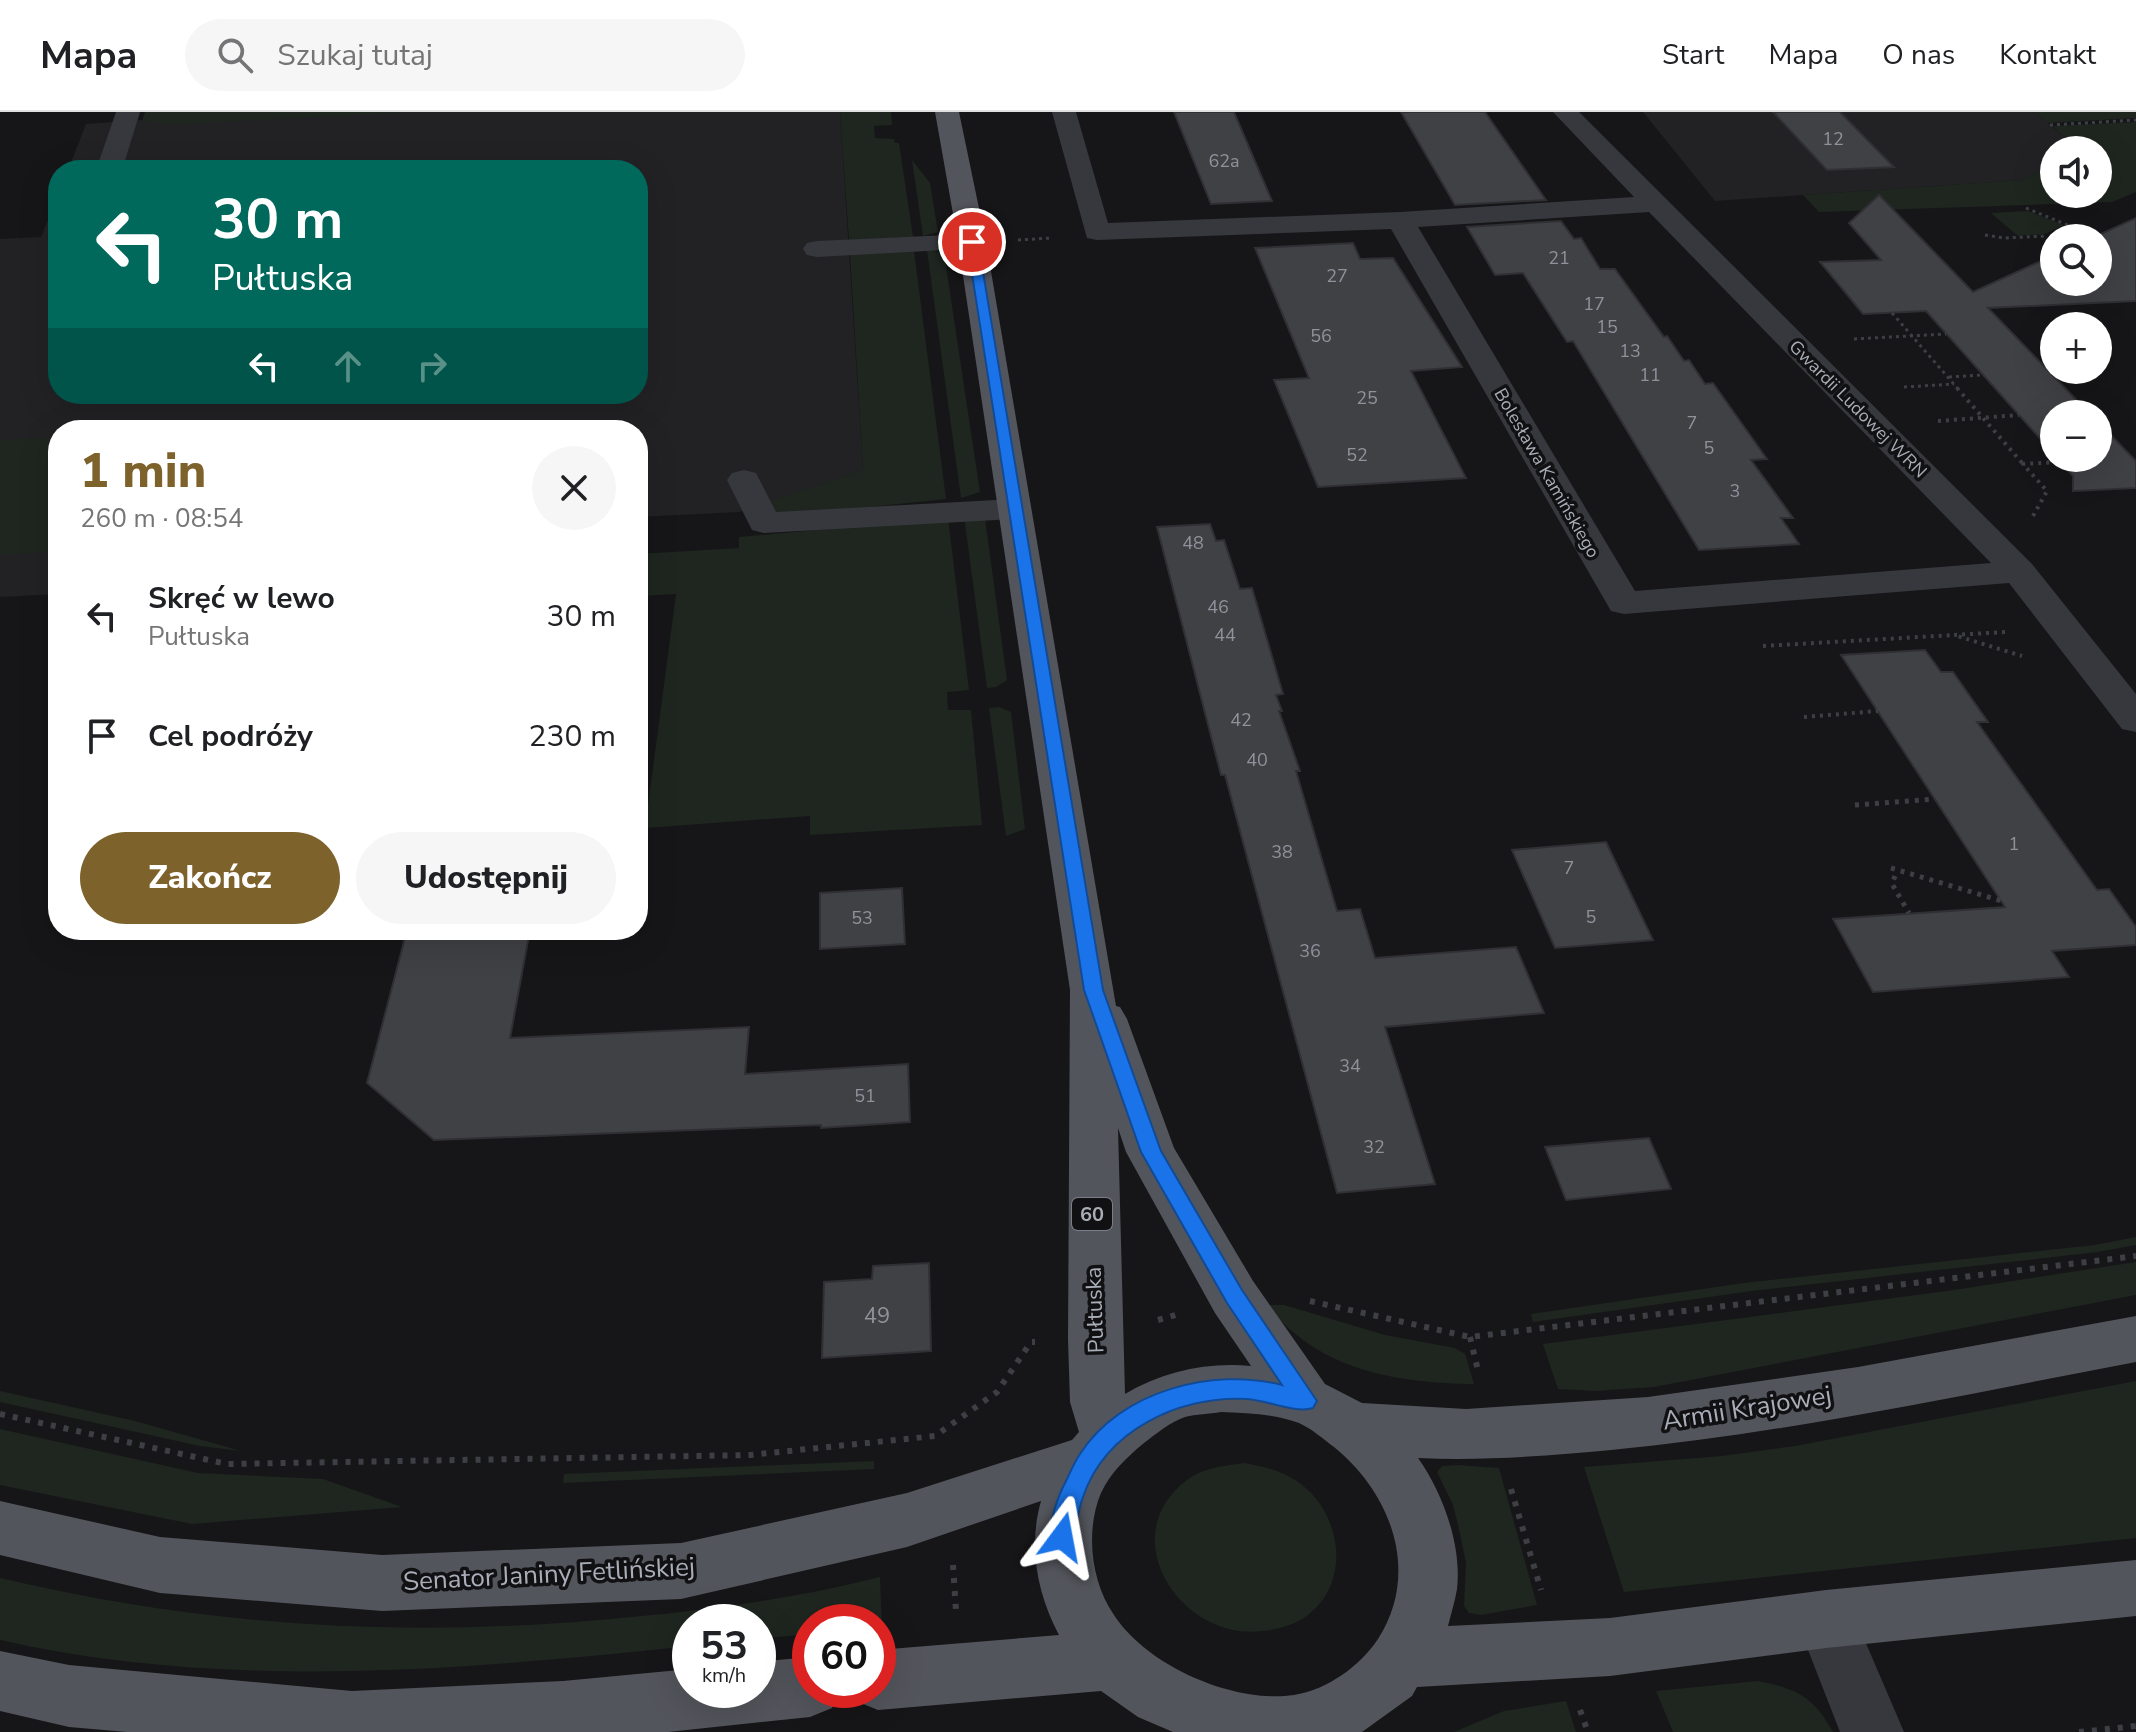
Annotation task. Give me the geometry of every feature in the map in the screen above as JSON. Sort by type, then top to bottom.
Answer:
[{"type":"main road","name":"Pułtuska","points":[[947,112],[972,242],[1093,990],[1095,1339],[1099,1448]]},
{"type":"main road","name":"Pułtuska","points":[[1093,990],[1151,1152],[1234,1297],[1305,1401]]},
{"type":"main road","name":"Armii Krajowej","points":[[1354,1427],[1395,1434],[1493,1432],[1665,1421],[1774,1406],[2136,1339]]},
{"type":"main road","points":[[1379,1693],[1422,1619],[1430,1577],[1426,1534],[1411,1493],[1386,1457],[1354,1427],[1305,1401],[1264,1390],[1221,1388],[1179,1396],[1142,1412],[1099,1448],[1071,1496],[1062,1537],[1065,1580],[1080,1622],[1105,1661],[1164,1718],[1250,1730],[1295,1726],[1337,1713],[1379,1693],[1560,1651],[1826,1619],[2136,1588]]},
{"type":"main road","name":"Senator Janiny Fetlińskiej","points":[[0,1528],[160,1565],[382,1583],[681,1571],[948,1508],[1099,1448]]},
{"type":"main road","points":[[896,1679],[1105,1661]]},
{"type":"main road","points":[[0,1681],[69,1696],[352,1722],[563,1712],[792,1689]]},
{"type":"street","points":[[112,160],[128,112]]},
{"type":"street","points":[[1064,112],[1097,232],[1400,220],[1654,204]]},
{"type":"street","name":"Gwardii Ludowej WRN","points":[[1565,112],[2019,572],[2136,720]]},
{"type":"street","name":"Bolesława Kamińskiego","points":[[1400,220],[1624,603],[2019,572]]},
{"type":"street","points":[[817,249],[972,242]]},
{"type":"street","points":[[744,480],[764,523],[1014,509]]},
{"type":"street","points":[[1826,1619],[1872,1732]]},
{"type":"path","points":[[2050,125],[2136,120]]},
{"type":"path","points":[[2026,208],[2065,224]]},
{"type":"path","points":[[1985,235],[2004,238],[2040,236]]},
{"type":"path","points":[[1892,313],[2047,491],[2032,518]]},
{"type":"path","points":[[1845,339],[1946,334]]},
{"type":"path","points":[[1948,377],[1982,375]]},
{"type":"path","points":[[1895,387],[1954,384]]},
{"type":"path","points":[[1925,422],[2019,415]]},
{"type":"path","points":[[2023,464],[2040,463]]},
{"type":"path","points":[[1763,646],[2015,631]]},
{"type":"path","points":[[1954,635],[2033,659]]},
{"type":"path","points":[[1804,717],[1878,711]]},
{"type":"path","points":[[1855,805],[1935,799]]},
{"type":"path","points":[[1891,868],[2002,901]]},
{"type":"path","points":[[1895,876],[1892,884],[1909,913]]},
{"type":"path","points":[[0,1414],[227,1464],[750,1455],[935,1436],[997,1392],[1031,1342],[1095,1339],[1234,1297],[1295,1297],[1470,1337],[2136,1256]]},
{"type":"path","points":[[1470,1337],[1493,1432],[1588,1732]]},
{"type":"path","points":[[935,1436],[948,1508],[962,1674]]},
{"type":"path","points":[[2079,1732],[2136,1726]]},
{"type":"shaded area","points":[[145,112],[411,112],[169,125],[142,121]]},
{"type":"shaded area","points":[[257,112],[840,112],[863,470],[739,512],[648,517],[648,420],[48,420],[48,595],[0,597],[0,239],[41,237],[48,220],[48,404],[648,404],[648,160],[72,160],[86,124]]},
{"type":"shaded area","points":[[840,112],[891,112],[892,125],[874,126],[875,138],[894,139],[895,143],[899,143],[913,237],[849,240]]},
{"type":"shaded area","points":[[1643,112],[2035,112],[2063,136],[2040,136],[2040,172],[2023,180],[1715,201]]},
{"type":"shaded area","points":[[2035,112],[2136,112],[2136,118],[2048,123]]},
{"type":"shaded area","points":[[2136,122],[2136,192],[2112,202],[2112,136],[2064,136],[2052,126]]},
{"type":"shaded area","points":[[912,160],[930,183],[938,232],[923,236]]},
{"type":"shaded area","points":[[2040,172],[2040,204],[1819,212],[1803,195],[2022,180]]},
{"type":"shaded area","points":[[2028,211],[2061,224],[2040,224],[2040,234],[2018,236],[1991,213]]},
{"type":"shaded area","points":[[927,250],[944,253],[980,492],[961,498]]},
{"type":"shaded area","points":[[914,251],[946,499],[774,517],[767,502],[863,470],[850,254]]},
{"type":"shaded area","points":[[48,438],[48,552],[0,555],[0,440]]},
{"type":"shaded area","points":[[964,516],[985,519],[1007,680],[996,687],[987,688]]},
{"type":"shaded area","points":[[948,518],[969,690],[947,692],[948,710],[971,710],[982,825],[810,835],[810,816],[648,828],[648,805],[676,594],[648,595],[648,553],[739,548],[739,537]]},
{"type":"shaded area","points":[[999,707],[1011,712],[1025,829],[1006,836],[989,708]]},
{"type":"shaded area","points":[[2136,1237],[2136,1245],[2098,1252],[1752,1291],[1533,1322],[1531,1314],[1744,1283],[2095,1245]]},
{"type":"shaded area","points":[[2136,1262],[2136,1295],[1654,1387],[1594,1391],[1558,1389],[1543,1344],[1947,1291]]},
{"type":"shaded area","points":[[1267,1305],[1284,1305],[1385,1335],[1455,1348],[1465,1354],[1474,1384],[1387,1376],[1360,1368],[1310,1345],[1287,1327]]},
{"type":"shaded area","points":[[2136,1381],[2136,1538],[1624,1592],[1584,1467],[1722,1456],[1795,1446]]},
{"type":"shaded area","points":[[0,1391],[135,1421],[241,1451],[200,1446],[0,1402]]},
{"type":"shaded area","points":[[0,1429],[198,1473],[323,1479],[402,1507],[192,1524],[0,1485]]},
{"type":"shaded area","points":[[874,1461],[874,1469],[563,1483],[564,1474]]},
{"type":"shaded area","points":[[1245,1463],[1288,1476],[1315,1497],[1333,1530],[1336,1549],[1331,1585],[1322,1601],[1298,1621],[1263,1631],[1233,1630],[1206,1620],[1183,1603],[1166,1581],[1156,1555],[1156,1529],[1165,1503],[1187,1480],[1208,1470]]},
{"type":"shaded area","points":[[1442,1466],[1499,1468],[1537,1605],[1481,1615],[1469,1613],[1464,1606],[1466,1563],[1453,1505],[1437,1472]]},
{"type":"shaded area","points":[[880,1577],[881,1604],[792,1604],[792,1636],[776,1637],[776,1604],[739,1604],[791,1596]]},
{"type":"shaded area","points":[[0,1578],[161,1609],[319,1625],[398,1628],[559,1623],[672,1613],[672,1648],[431,1668],[257,1671],[171,1666],[85,1656],[0,1640]]},
{"type":"shaded area","points":[[1758,1681],[1803,1696],[1818,1710],[1833,1732],[1673,1732],[1656,1691]]},
{"type":"shaded area","points":[[1566,1701],[1576,1732],[1454,1732],[1504,1711]]},
{"type":"building","points":[[1174,112],[1234,112],[1272,201],[1211,204]]},
{"type":"building","points":[[1401,112],[1485,112],[1546,200],[1455,205]]},
{"type":"building","points":[[1773,112],[1840,112],[1894,167],[1827,170]]},
{"type":"building","points":[[1879,195],[1973,292],[2040,261],[2040,296],[2112,296],[2112,229],[2136,218],[2136,301],[1988,308],[2040,362],[2040,384],[2061,384],[2077,400],[2040,400],[2040,438],[1926,311],[1863,314],[1820,262],[1881,260],[1849,223]]},
{"type":"building","points":[[1561,221],[1574,239],[1581,238],[1600,269],[1615,269],[1684,361],[1689,360],[1705,384],[1713,383],[1767,459],[1751,460],[1793,518],[1781,518],[1799,544],[1699,550],[1573,341],[1567,342],[1523,273],[1495,275],[1467,227]]},
{"type":"building","points":[[1353,243],[1360,259],[1393,258],[1462,367],[1411,371],[1466,478],[1318,487],[1274,380],[1309,378],[1255,248]]},
{"type":"building","points":[[2112,436],[2136,461],[2136,488],[2073,491],[2073,476],[2070,472],[2112,472]]},
{"type":"building","points":[[1210,524],[1216,541],[1224,540],[1240,589],[1252,588],[1283,694],[1276,695],[1282,711],[1279,711],[1300,771],[1296,771],[1337,911],[1360,909],[1375,958],[1516,947],[1544,1013],[1385,1027],[1435,1184],[1337,1193],[1225,775],[1221,775],[1157,527]]},
{"type":"building","points":[[1925,650],[1941,672],[1953,672],[1988,722],[1977,722],[2097,890],[2109,889],[2136,927],[2136,945],[2052,951],[2069,977],[1873,992],[1833,919],[2005,907],[1841,655]]},
{"type":"building","points":[[1606,842],[1653,940],[1555,948],[1512,850]]},
{"type":"building","points":[[902,888],[905,944],[820,949],[820,893]]},
{"type":"building","points":[[404,940],[528,940],[510,1038],[749,1027],[745,1074],[908,1064],[910,1122],[821,1128],[821,1125],[434,1140],[367,1083]]},
{"type":"building","points":[[1649,1138],[1671,1189],[1566,1200],[1545,1147]]},
{"type":"building","points":[[929,1263],[931,1351],[822,1358],[824,1282],[872,1279],[873,1266]]},
{"type":"route","points":[[972,242],[1093,990],[1151,1152],[1234,1297],[1305,1401],[1264,1390],[1221,1388],[1179,1396],[1142,1412],[1109,1437],[1088,1460],[1071,1496],[1062,1537]]}]
